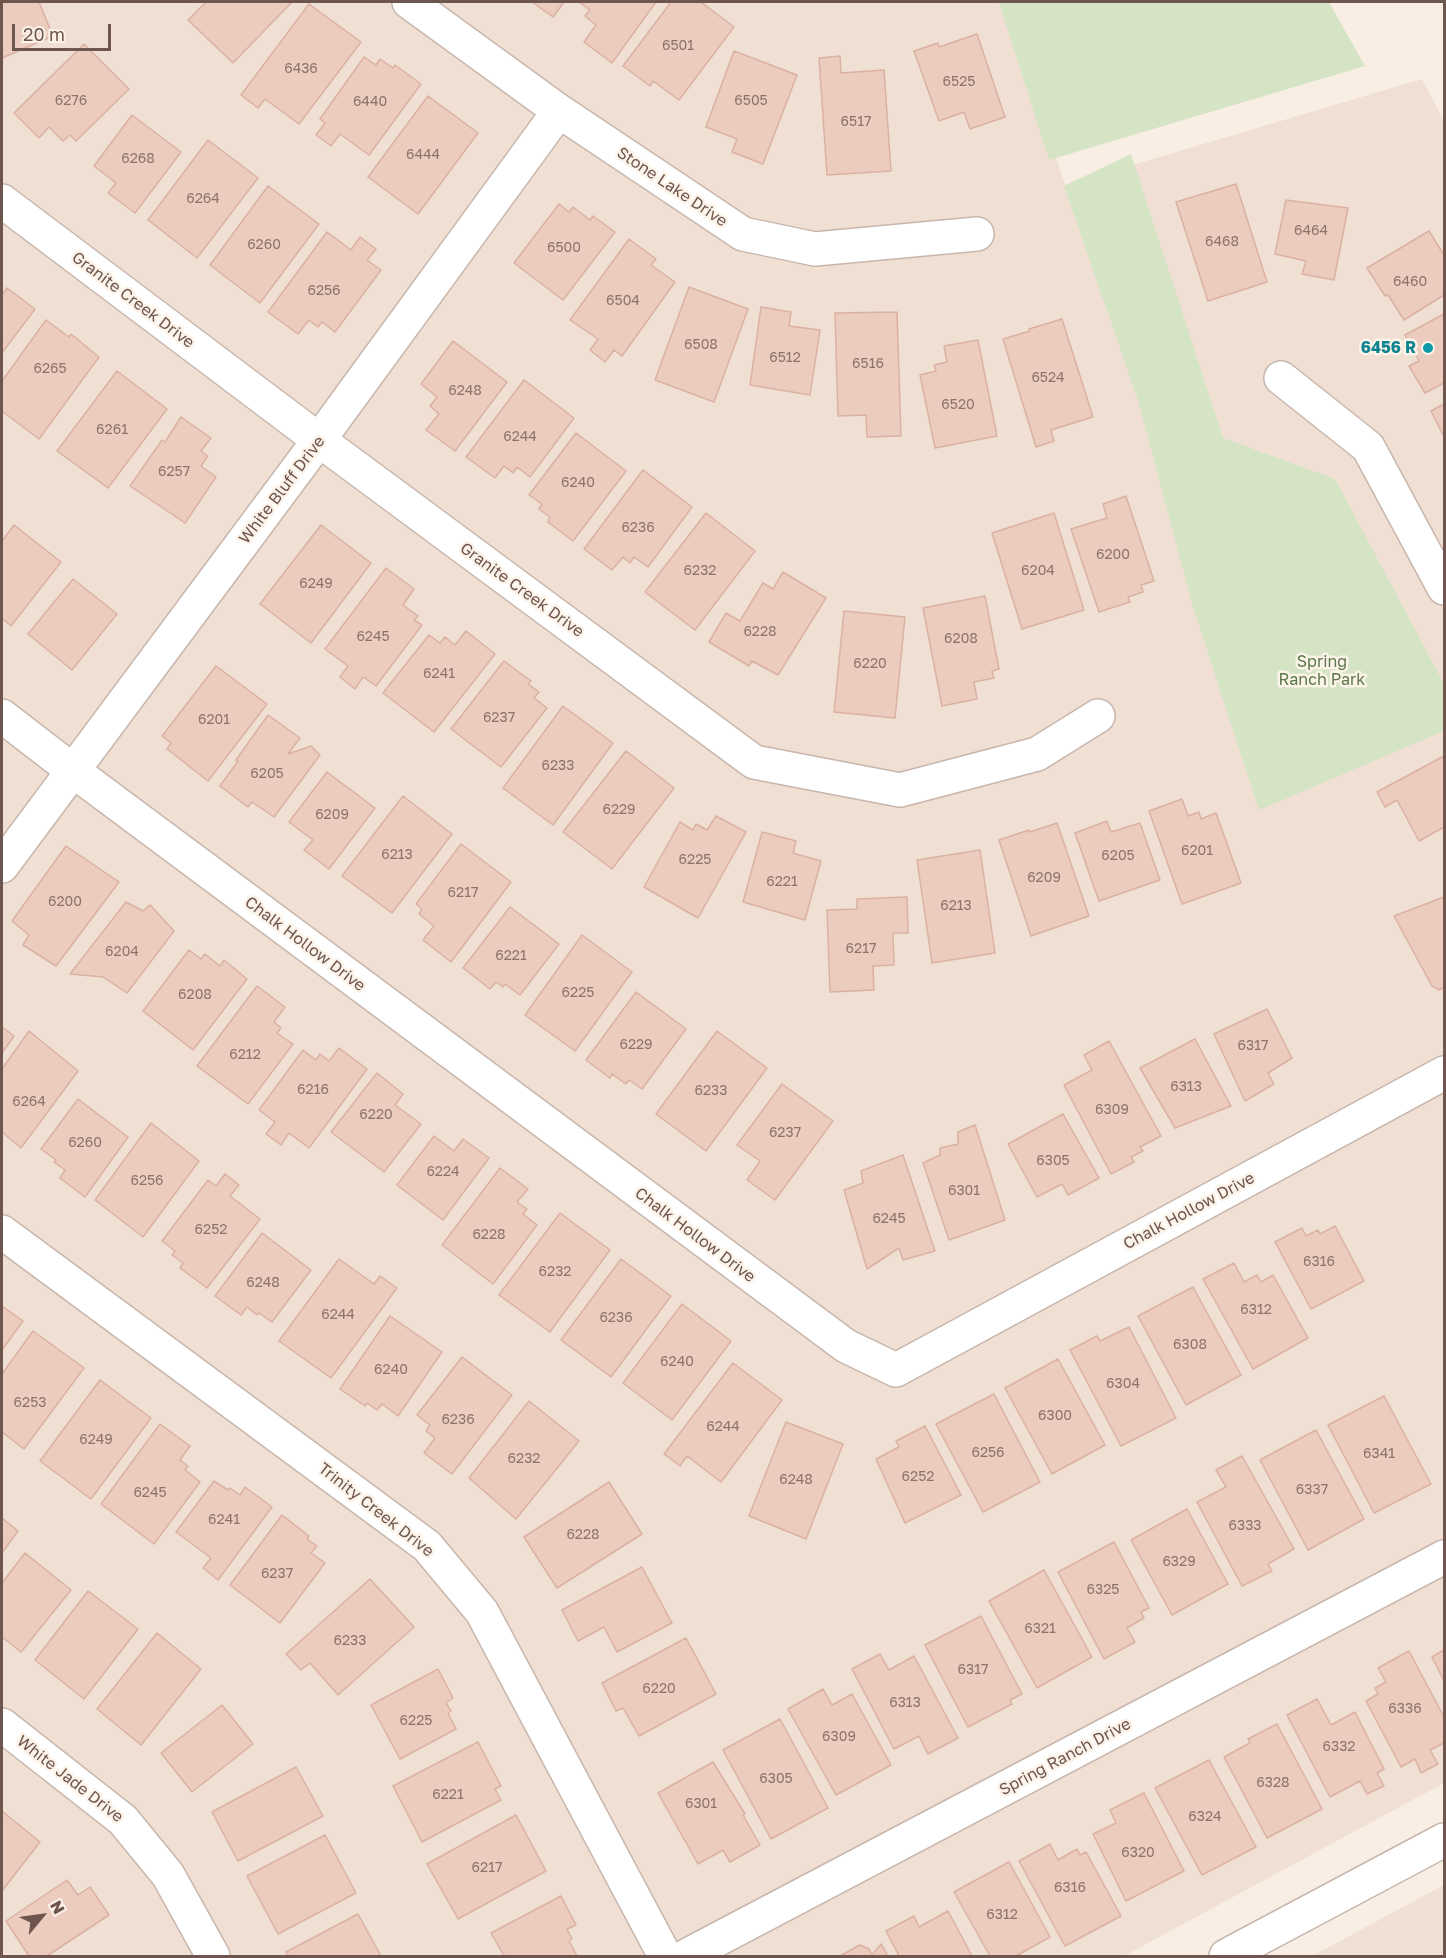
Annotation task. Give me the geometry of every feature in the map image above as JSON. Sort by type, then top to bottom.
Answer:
[{"type":"street","name":"Stone Lake Drive","points":[[409,2],[559,111],[743,234],[815,249],[977,234]]},
{"type":"street","name":"White Bluff Drive","points":[[2,866],[319,440],[559,111]]},
{"type":"street","name":"Granite Creek Drive","points":[[2,201],[319,440],[754,762],[900,790],[1037,754],[1098,716]]},
{"type":"street","points":[[1281,378],[1368,447],[1444,588]]},
{"type":"street","name":"Chalk Hollow Drive","points":[[2,716],[846,1347],[896,1370],[1444,1073]]},
{"type":"street","name":"Trinity Creek Drive","points":[[2,1232],[427,1546],[482,1612],[665,1956]]},
{"type":"street","name":"Spring Ranch Drive","points":[[686,1956],[1444,1557]]},
{"type":"street","name":"White Jade Drive","points":[[2,1725],[123,1820],[168,1875],[213,1956]]},
{"type":"street","points":[[1226,1956],[1444,1840]]},
{"type":"shaded area","points":[[2,2],[1006,2],[1065,185],[1422,79],[1444,121],[1444,1783],[1124,1956],[2,1956]]},
{"type":"shaded area","points":[[1444,1885],[1444,1956],[1312,1956]]},
{"type":"green space","points":[[999,2],[1329,2],[1365,66],[1049,160]]},
{"type":"green space","name":"Spring Ranch Park","points":[[1131,154],[1223,438],[1335,479],[1444,684],[1444,731],[1259,810],[1193,607],[1138,400],[1064,186]]},
{"type":"building","points":[[2,2],[39,2],[53,36],[2,58]]},
{"type":"building","points":[[206,2],[292,2],[233,63],[188,20]]},
{"type":"building","points":[[532,2],[564,2],[553,17]]},
{"type":"building","points":[[579,2],[656,2],[612,63],[584,42],[596,25],[585,16],[590,10]]},
{"type":"building","points":[[671,2],[701,2],[734,27],[679,100],[653,81],[650,86],[623,66]]},
{"type":"building","points":[[309,4],[361,42],[299,124],[265,99],[258,108],[241,95]]},
{"type":"building","points":[[977,34],[1005,117],[970,129],[964,112],[939,121],[914,51],[938,43],[939,47]]},
{"type":"building","points":[[84,44],[129,89],[76,141],[70,135],[63,141],[49,127],[39,138],[14,113]]},
{"type":"building","points":[[734,51],[797,75],[763,164],[732,152],[737,139],[706,127]]},
{"type":"building","points":[[840,56],[841,73],[884,70],[891,171],[827,175],[819,58]]},
{"type":"building","points":[[364,57],[376,65],[380,59],[393,68],[395,65],[421,84],[369,155],[340,134],[331,146],[316,135],[325,123],[320,119]]},
{"type":"building","points":[[428,96],[478,133],[418,214],[368,177]]},
{"type":"building","points":[[132,115],[181,152],[135,213],[108,193],[116,183],[94,166]]},
{"type":"building","points":[[208,140],[258,178],[197,258],[148,220]]},
{"type":"building","points":[[1236,184],[1267,282],[1208,301],[1176,202]]},
{"type":"building","points":[[268,186],[319,224],[260,303],[210,265]]},
{"type":"building","points":[[1286,200],[1348,208],[1334,280],[1302,274],[1306,261],[1275,254]]},
{"type":"building","points":[[559,204],[569,212],[573,207],[590,220],[593,216],[615,232],[563,300],[514,263]]},
{"type":"building","points":[[1429,231],[1444,255],[1444,295],[1404,320],[1367,268]]},
{"type":"building","points":[[327,232],[351,250],[360,237],[376,249],[367,260],[381,270],[335,332],[322,322],[318,327],[309,320],[298,334],[268,312]]},
{"type":"building","points":[[629,239],[656,259],[651,265],[675,282],[622,356],[614,350],[605,362],[590,350],[598,339],[570,320]]},
{"type":"building","points":[[689,287],[748,309],[714,402],[655,380]]},
{"type":"building","points":[[7,288],[35,309],[2,353],[2,295]]},
{"type":"building","points":[[761,307],[791,312],[789,326],[820,330],[810,395],[750,385]]},
{"type":"building","points":[[897,312],[901,436],[867,437],[866,415],[838,416],[835,313]]},
{"type":"building","name":"6456 R","points":[[1444,314],[1444,383],[1425,393],[1409,366],[1419,361],[1405,335]]},
{"type":"building","points":[[1062,319],[1093,417],[1051,430],[1054,441],[1036,447],[1003,339]]},
{"type":"building","points":[[46,320],[69,337],[71,334],[99,357],[39,439],[2,411],[2,381]]},
{"type":"building","points":[[978,340],[997,436],[935,448],[920,375],[936,371],[934,365],[947,362],[944,346]]},
{"type":"building","points":[[453,341],[507,382],[455,451],[426,430],[439,414],[430,406],[437,397],[421,384]]},
{"type":"building","points":[[117,371],[167,409],[108,488],[57,451]]},
{"type":"building","points":[[524,380],[574,418],[530,477],[517,467],[513,473],[504,466],[495,478],[466,457]]},
{"type":"building","points":[[1444,404],[1444,437],[1431,411]]},
{"type":"building","points":[[181,417],[211,438],[201,451],[208,456],[201,466],[216,477],[185,523],[130,486],[162,440],[165,442]]},
{"type":"building","points":[[576,433],[626,471],[573,541],[548,522],[550,517],[539,509],[542,504],[529,495]]},
{"type":"building","points":[[643,470],[692,507],[648,567],[634,557],[630,563],[623,557],[612,570],[584,549]]},
{"type":"building","points":[[1126,496],[1154,581],[1141,585],[1143,592],[1128,597],[1130,602],[1099,612],[1071,529],[1107,518],[1103,504]]},
{"type":"building","points":[[706,513],[755,551],[695,630],[645,592]]},
{"type":"building","points":[[1054,513],[1084,610],[1022,629],[992,533]]},
{"type":"building","points":[[14,525],[61,562],[11,626],[2,618],[2,541]]},
{"type":"building","points":[[321,525],[371,563],[311,643],[260,604]]},
{"type":"building","points":[[386,568],[414,589],[403,605],[418,616],[414,620],[422,625],[376,686],[363,677],[355,689],[340,677],[348,666],[325,649]]},
{"type":"building","points":[[783,572],[826,598],[778,675],[752,661],[749,666],[709,642],[726,613],[740,621],[763,583],[773,589]]},
{"type":"building","points":[[73,579],[117,614],[72,670],[28,634]]},
{"type":"building","points":[[985,596],[999,669],[992,671],[994,678],[974,682],[977,699],[942,706],[923,608]]},
{"type":"building","points":[[844,611],[905,617],[895,718],[834,712]]},
{"type":"building","points":[[466,631],[495,654],[434,732],[383,693],[429,635],[440,643],[445,637],[455,645]]},
{"type":"building","points":[[504,661],[531,681],[528,684],[539,692],[534,698],[547,708],[501,767],[451,729]]},
{"type":"building","points":[[216,666],[267,704],[208,781],[167,749],[171,743],[162,736]]},
{"type":"building","points":[[563,706],[613,743],[553,825],[503,788]]},
{"type":"building","points":[[268,715],[300,738],[288,754],[311,746],[320,755],[274,817],[252,802],[248,807],[220,786]]},
{"type":"building","points":[[626,751],[674,788],[612,869],[563,832]]},
{"type":"building","points":[[1444,756],[1444,827],[1419,841],[1397,800],[1385,807],[1377,792]]},
{"type":"building","points":[[327,772],[375,808],[329,869],[304,850],[313,840],[289,822]]},
{"type":"building","points":[[403,796],[452,834],[392,913],[342,876]]},
{"type":"building","points":[[1182,799],[1188,816],[1199,812],[1201,819],[1216,813],[1241,883],[1182,904],[1149,811]]},
{"type":"building","points":[[716,816],[746,832],[698,918],[644,887],[680,822],[693,830],[696,824],[707,830]]},
{"type":"building","points":[[1107,821],[1111,832],[1140,823],[1160,880],[1099,901],[1075,833]]},
{"type":"building","points":[[1057,823],[1089,916],[1031,936],[999,840]]},
{"type":"building","points":[[762,832],[796,841],[793,853],[821,861],[805,920],[743,902]]},
{"type":"building","points":[[461,844],[511,882],[451,962],[423,940],[434,926],[419,914],[422,909],[416,904]]},
{"type":"building","points":[[66,846],[119,882],[56,966],[23,945],[29,935],[12,921]]},
{"type":"building","points":[[980,850],[995,953],[932,963],[917,860]]},
{"type":"building","points":[[907,897],[908,933],[893,933],[894,965],[873,966],[874,990],[830,992],[827,910],[857,909],[857,899]]},
{"type":"building","points":[[1444,897],[1444,987],[1439,990],[1432,986],[1394,916]]},
{"type":"building","points":[[126,902],[143,911],[150,905],[174,931],[127,993],[103,977],[70,974]]},
{"type":"building","points":[[510,907],[559,944],[520,995],[505,984],[503,987],[496,982],[490,989],[463,968]]},
{"type":"building","points":[[582,935],[632,972],[575,1051],[525,1015]]},
{"type":"building","points":[[189,950],[201,959],[205,954],[220,966],[224,960],[247,979],[193,1050],[143,1011]]},
{"type":"building","points":[[257,986],[285,1007],[274,1022],[281,1028],[277,1033],[293,1044],[248,1104],[197,1066]]},
{"type":"building","points":[[636,992],[686,1029],[642,1089],[629,1080],[626,1084],[612,1074],[610,1078],[586,1060]]},
{"type":"building","points":[[1267,1009],[1292,1058],[1268,1073],[1274,1084],[1245,1101],[1214,1034]]},
{"type":"building","points":[[2,1027],[14,1036],[2,1053]]},
{"type":"building","points":[[29,1031],[78,1071],[21,1148],[2,1132],[2,1069]]},
{"type":"building","points":[[717,1031],[767,1068],[706,1151],[656,1114]]},
{"type":"building","points":[[1195,1039],[1231,1106],[1175,1128],[1140,1068]]},
{"type":"building","points":[[1109,1041],[1161,1136],[1140,1147],[1143,1151],[1131,1157],[1134,1162],[1111,1174],[1064,1085],[1092,1070],[1084,1055]]},
{"type":"building","points":[[339,1048],[367,1069],[309,1148],[289,1133],[281,1145],[266,1134],[275,1122],[259,1110],[303,1050],[316,1060],[320,1054],[329,1061]]},
{"type":"building","points":[[377,1073],[403,1094],[395,1105],[421,1124],[384,1172],[331,1132]]},
{"type":"building","points":[[782,1084],[833,1121],[775,1200],[747,1180],[760,1161],[737,1145]]},
{"type":"building","points":[[78,1099],[128,1137],[85,1197],[60,1178],[65,1170],[41,1149]]},
{"type":"building","points":[[1063,1114],[1099,1178],[1068,1195],[1062,1184],[1037,1197],[1008,1144]]},
{"type":"building","points":[[151,1123],[199,1161],[143,1237],[95,1200]]},
{"type":"building","points":[[975,1125],[1005,1220],[949,1240],[923,1163],[940,1155],[940,1148],[958,1144],[958,1132]]},
{"type":"building","points":[[434,1136],[454,1151],[463,1139],[489,1158],[443,1220],[397,1185]]},
{"type":"building","points":[[903,1155],[935,1251],[903,1260],[899,1248],[867,1269],[844,1190],[863,1183],[861,1171]]},
{"type":"building","points":[[500,1168],[528,1189],[517,1202],[527,1209],[523,1214],[537,1225],[493,1284],[442,1245]]},
{"type":"building","points":[[225,1174],[239,1185],[230,1196],[260,1219],[207,1288],[180,1268],[183,1263],[172,1255],[175,1251],[162,1241],[208,1180],[216,1186]]},
{"type":"building","points":[[560,1213],[610,1250],[550,1332],[499,1295]]},
{"type":"building","points":[[1335,1226],[1364,1281],[1311,1309],[1275,1242],[1302,1228],[1306,1236],[1318,1230],[1320,1234]]},
{"type":"building","points":[[262,1233],[311,1270],[272,1322],[247,1307],[241,1315],[215,1296]]},
{"type":"building","points":[[339,1259],[374,1284],[380,1276],[397,1288],[331,1378],[279,1341]]},
{"type":"building","points":[[621,1259],[671,1296],[611,1377],[561,1340]]},
{"type":"building","points":[[1234,1263],[1244,1282],[1257,1275],[1261,1282],[1273,1275],[1308,1338],[1253,1369],[1203,1279]]},
{"type":"building","points":[[1193,1287],[1241,1375],[1186,1405],[1138,1316]]},
{"type":"building","points":[[682,1304],[731,1341],[672,1420],[623,1383]]},
{"type":"building","points":[[2,1306],[23,1321],[2,1350]]},
{"type":"building","points":[[390,1316],[442,1352],[398,1416],[382,1404],[377,1410],[367,1403],[365,1406],[340,1389]]},
{"type":"building","points":[[1129,1327],[1176,1418],[1121,1446],[1070,1350],[1097,1336],[1100,1341]]},
{"type":"building","points":[[33,1331],[84,1368],[24,1449],[2,1432],[2,1374]]},
{"type":"building","points":[[462,1357],[512,1395],[452,1474],[424,1453],[435,1438],[426,1431],[430,1425],[417,1415]]},
{"type":"building","points":[[1058,1359],[1105,1445],[1052,1474],[1005,1388]]},
{"type":"building","points":[[733,1363],[782,1400],[721,1482],[687,1456],[680,1466],[664,1454]]},
{"type":"building","points":[[100,1380],[151,1418],[91,1499],[40,1461]]},
{"type":"building","points":[[994,1394],[1040,1482],[983,1512],[936,1424]]},
{"type":"building","points":[[1384,1396],[1431,1484],[1374,1513],[1328,1425]]},
{"type":"building","points":[[529,1401],[579,1441],[516,1519],[469,1478]]},
{"type":"building","points":[[786,1422],[843,1444],[806,1539],[749,1516]]},
{"type":"building","points":[[160,1424],[190,1446],[180,1460],[188,1466],[185,1470],[200,1482],[154,1544],[101,1504]]},
{"type":"building","points":[[925,1426],[961,1495],[905,1523],[876,1459],[899,1447],[896,1441]]},
{"type":"building","points":[[1316,1430],[1364,1519],[1308,1550],[1260,1460]]},
{"type":"building","points":[[1242,1456],[1294,1549],[1268,1564],[1272,1571],[1242,1586],[1197,1502],[1226,1487],[1216,1470]]},
{"type":"building","points":[[214,1481],[240,1495],[245,1487],[272,1507],[218,1580],[203,1568],[211,1558],[176,1532]]},
{"type":"building","points":[[609,1482],[642,1534],[557,1588],[524,1537]]},
{"type":"building","points":[[1187,1509],[1228,1584],[1172,1615],[1131,1540]]},
{"type":"building","points":[[282,1515],[309,1536],[307,1539],[317,1546],[311,1553],[325,1563],[280,1623],[230,1585]]},
{"type":"building","points":[[2,1518],[18,1531],[2,1553]]},
{"type":"building","points":[[1114,1542],[1149,1608],[1141,1612],[1144,1618],[1127,1628],[1135,1642],[1104,1659],[1058,1572]]},
{"type":"building","points":[[25,1553],[71,1590],[21,1652],[2,1637],[2,1583]]},
{"type":"building","points":[[642,1567],[672,1623],[617,1652],[604,1627],[578,1641],[562,1610]]},
{"type":"building","points":[[1044,1570],[1092,1657],[1037,1688],[989,1601]]},
{"type":"building","points":[[370,1579],[414,1627],[338,1695],[310,1663],[301,1670],[286,1654]]},
{"type":"building","points":[[88,1591],[138,1629],[84,1699],[35,1660]]},
{"type":"building","points":[[981,1616],[1022,1694],[1010,1700],[1012,1704],[968,1727],[925,1645]]},
{"type":"building","points":[[157,1633],[201,1669],[141,1745],[97,1709]]},
{"type":"building","points":[[686,1638],[716,1694],[639,1736],[623,1708],[616,1711],[602,1683]]},
{"type":"building","points":[[1444,1650],[1444,1681],[1432,1657]]},
{"type":"building","points":[[1409,1651],[1444,1717],[1444,1743],[1430,1750],[1438,1764],[1421,1773],[1415,1759],[1401,1767],[1366,1701],[1378,1694],[1375,1688],[1386,1682],[1378,1668]]},
{"type":"building","points":[[880,1654],[889,1670],[914,1656],[958,1738],[928,1754],[919,1736],[894,1749],[852,1669]]},
{"type":"building","points":[[438,1669],[453,1698],[446,1703],[456,1729],[400,1759],[371,1705]]},
{"type":"building","points":[[823,1689],[832,1705],[852,1694],[891,1765],[836,1795],[788,1709]]},
{"type":"building","points":[[1317,1699],[1331,1725],[1355,1712],[1384,1769],[1377,1773],[1384,1786],[1367,1794],[1360,1781],[1330,1797],[1287,1715]]},
{"type":"building","points":[[222,1705],[253,1744],[192,1792],[161,1753]]},
{"type":"building","points":[[780,1719],[828,1808],[771,1839],[723,1750]]},
{"type":"building","points":[[1277,1724],[1322,1809],[1267,1838],[1224,1757],[1250,1743],[1248,1739]]},
{"type":"building","points":[[478,1742],[501,1786],[495,1789],[501,1800],[422,1842],[393,1786]]},
{"type":"building","points":[[1209,1760],[1256,1847],[1202,1875],[1155,1788]]},
{"type":"building","points":[[713,1762],[745,1814],[743,1815],[760,1845],[730,1862],[723,1850],[698,1864],[658,1793]]},
{"type":"building","points":[[296,1767],[323,1816],[238,1861],[212,1812]]},
{"type":"building","points":[[1144,1793],[1184,1871],[1126,1901],[1093,1834],[1116,1823],[1110,1810]]},
{"type":"building","points":[[2,1811],[40,1842],[2,1891]]},
{"type":"building","points":[[516,1815],[546,1871],[458,1919],[427,1864]]},
{"type":"building","points":[[325,1835],[356,1893],[278,1934],[247,1876]]},
{"type":"building","points":[[1050,1844],[1058,1860],[1077,1849],[1080,1855],[1086,1852],[1121,1916],[1065,1946],[1019,1861]]},
{"type":"building","points":[[1009,1862],[1050,1937],[1016,1956],[990,1956],[954,1892]]},
{"type":"building","points":[[67,1880],[78,1895],[90,1887],[109,1915],[47,1956],[29,1956],[6,1921]]},
{"type":"building","points":[[561,1896],[576,1925],[567,1929],[572,1939],[569,1941],[577,1956],[504,1956],[491,1933]]},
{"type":"building","points":[[948,1911],[972,1956],[899,1956],[886,1931],[914,1916],[919,1927]]},
{"type":"building","points":[[358,1914],[381,1956],[288,1956],[286,1952]]},
{"type":"building","points":[[881,1944],[888,1956],[840,1956],[860,1945],[869,1949],[872,1955]]},
{"type":"place","name":"6456 R","points":[[1428,348]]}]
